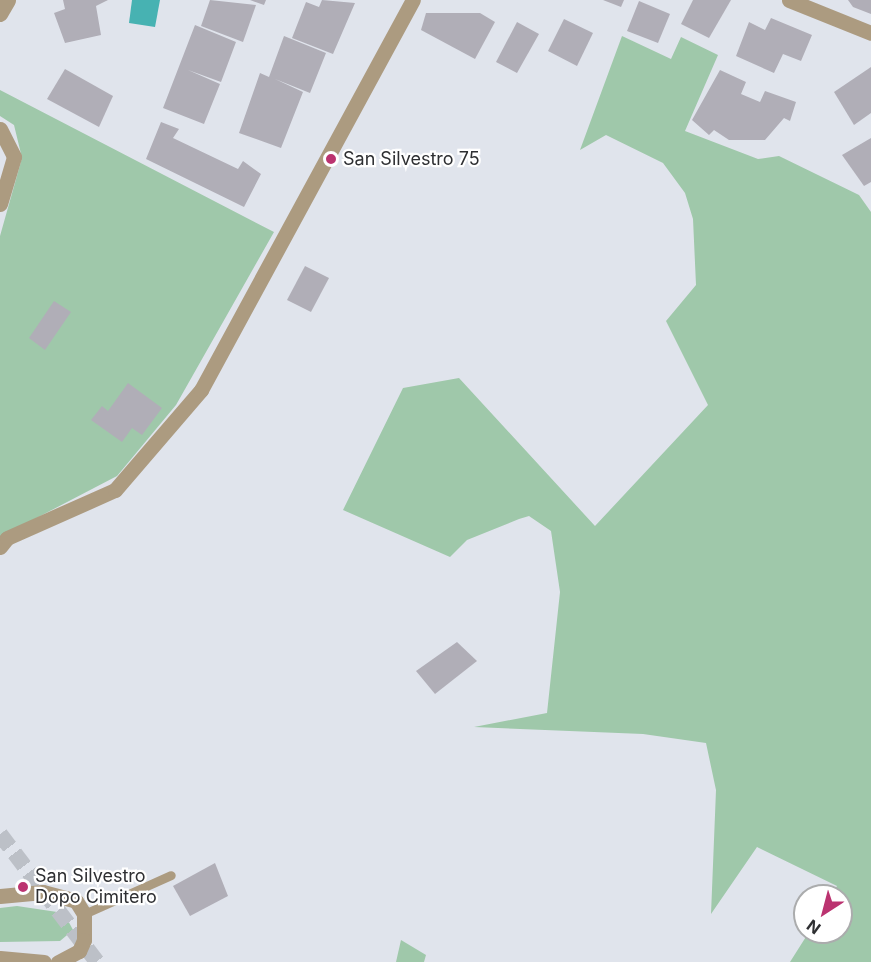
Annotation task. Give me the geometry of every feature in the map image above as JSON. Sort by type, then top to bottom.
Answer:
[{"type":"street","points":[[0,14],[8,0]]},
{"type":"street","points":[[0,548],[7,538],[115,490],[201,390],[412,0]]},
{"type":"street","points":[[789,0],[871,33]]},
{"type":"street","points":[[0,129],[14,157],[0,204]]},
{"type":"street","points":[[0,896],[58,894],[76,900],[84,914],[86,931],[79,951],[57,962]]},
{"type":"street","points":[[0,958],[44,962]]},
{"type":"lane","points":[[84,914],[171,875]]},
{"type":"green space","points":[[622,36],[671,59],[681,37],[718,55],[685,131],[758,159],[779,156],[859,195],[871,212],[871,962],[790,962],[801,944],[853,944],[853,884],[833,884],[757,847],[711,914],[716,790],[706,743],[643,734],[474,727],[547,713],[560,592],[551,531],[529,516],[467,540],[450,557],[343,510],[403,388],[459,378],[595,526],[708,405],[666,321],[696,285],[693,219],[685,193],[663,163],[606,135],[580,150]]},
{"type":"green space","points":[[0,90],[274,232],[176,405],[117,476],[0,537],[0,236],[22,158],[14,125],[0,116]]},
{"type":"green space","points":[[17,906],[64,913],[73,930],[60,941],[0,942],[0,908]]},
{"type":"green space","points":[[401,940],[426,955],[424,962],[396,962]]},
{"type":"water","points":[[132,0],[160,0],[155,27],[129,23]]},
{"type":"building","points":[[63,0],[108,0],[96,6],[101,35],[65,43],[54,13],[65,9]]},
{"type":"building","points":[[210,0],[256,5],[243,42],[201,26]]},
{"type":"building","points":[[250,0],[266,0],[264,5]]},
{"type":"building","points":[[322,0],[355,3],[333,54],[292,38],[306,2],[319,7]]},
{"type":"building","points":[[603,0],[624,0],[621,7]]},
{"type":"building","points":[[693,0],[731,0],[709,38],[681,24]]},
{"type":"building","points":[[848,0],[871,0],[871,14],[853,7]]},
{"type":"building","points":[[639,1],[670,14],[658,43],[627,31]]},
{"type":"building","points":[[426,13],[480,13],[495,22],[475,59],[421,30]]},
{"type":"building","points":[[771,18],[812,35],[801,61],[783,54],[774,73],[736,56],[749,22],[765,30]]},
{"type":"building","points":[[564,19],[593,33],[577,66],[548,51]]},
{"type":"building","points":[[517,22],[539,34],[517,73],[496,62]]},
{"type":"building","points":[[195,25],[236,42],[221,82],[188,70],[220,84],[204,124],[163,108]]},
{"type":"building","points":[[284,36],[326,53],[310,93],[275,79],[303,92],[281,148],[239,133],[260,73],[269,77]]},
{"type":"building","points":[[871,67],[871,113],[854,125],[834,92]]},
{"type":"building","points":[[65,69],[113,96],[99,127],[47,99]]},
{"type":"building","points":[[720,70],[746,82],[741,94],[760,102],[765,91],[796,102],[790,121],[784,118],[765,140],[729,140],[714,130],[709,135],[692,120]]},
{"type":"building","points":[[161,122],[179,129],[173,138],[238,169],[243,161],[261,174],[244,207],[146,159]]},
{"type":"building","points":[[871,138],[871,182],[864,186],[842,155]]},
{"type":"building","points":[[305,266],[329,278],[311,312],[287,300]]},
{"type":"building","points":[[54,301],[71,312],[45,350],[29,338]]},
{"type":"building","points":[[128,383],[162,408],[142,435],[132,428],[122,442],[91,420],[102,406],[108,411]]},
{"type":"building","points":[[457,642],[477,661],[435,694],[416,671]]},
{"type":"building","points":[[215,863],[228,896],[190,916],[173,886]]},
{"type":"tunnel","points":[[0,834],[97,962]]},
{"type":"place","name":"San Silvestro 75","points":[[331,159]]},
{"type":"place","name":"San Silvestro Dopo Cimitero","points":[[23,887]]}]
